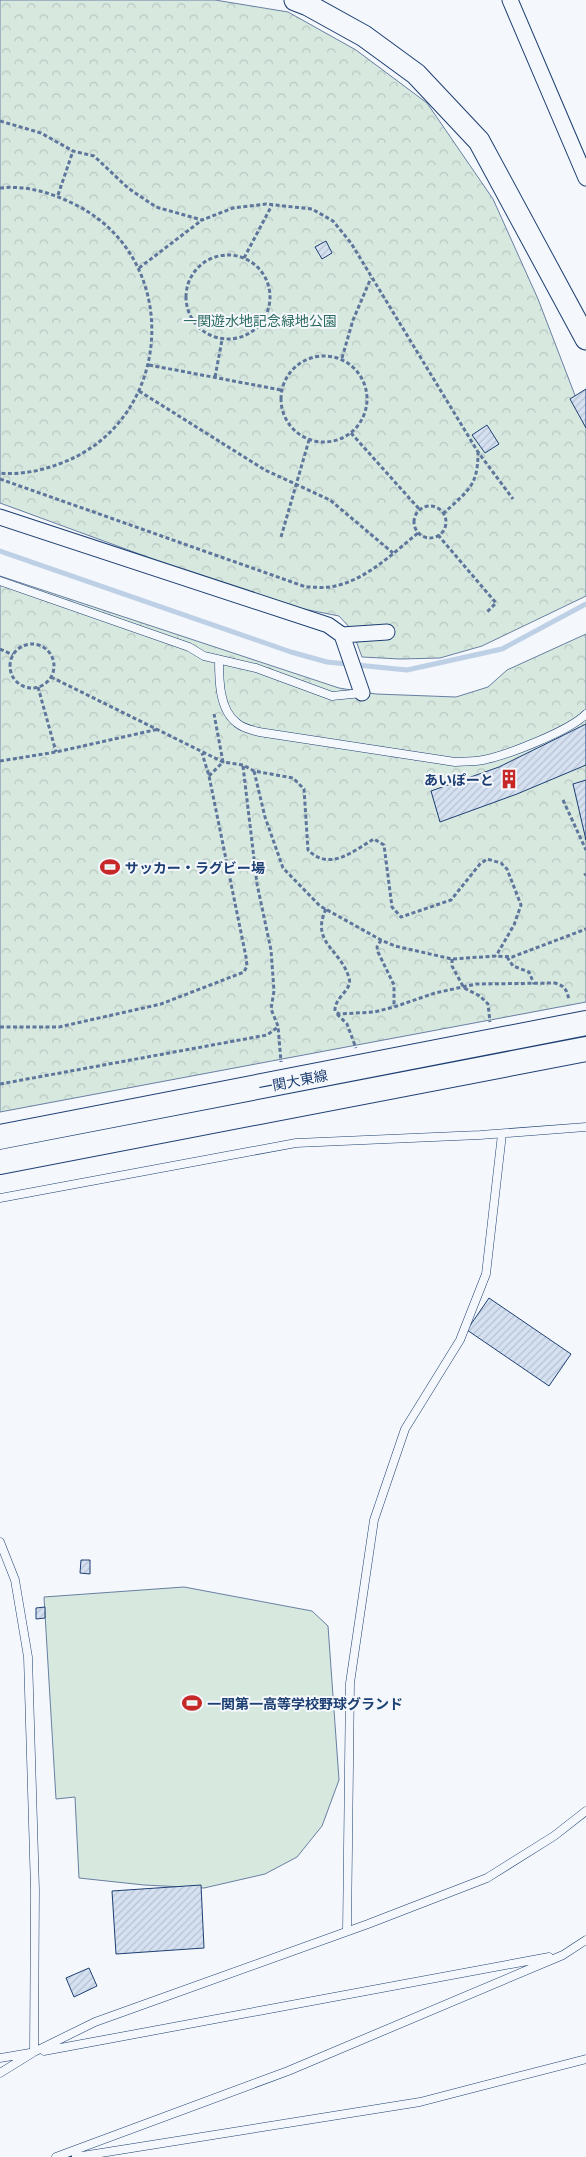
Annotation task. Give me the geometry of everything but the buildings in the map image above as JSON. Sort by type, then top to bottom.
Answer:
[{"type":"main road","name":"一関大東線","points":[[0,1137],[586,1023]]},
{"type":"main road","name":"一関大東線","points":[[0,1162],[586,1049]]},
{"type":"street","points":[[295,0],[308,5],[364,36],[416,74],[479,141],[586,339]]},
{"type":"street","points":[[510,0],[586,178]]},
{"type":"street","points":[[0,517],[328,625],[342,635],[362,693]]},
{"type":"street","points":[[342,635],[387,632]]},
{"type":"lane","points":[[0,581],[190,647],[204,656],[256,668],[332,696],[362,693]]},
{"type":"lane","points":[[218,660],[220,690],[226,707],[236,723],[259,732],[445,760],[482,760],[521,748],[578,722],[586,714]]},
{"type":"lane","points":[[0,1198],[296,1143],[502,1134],[586,1127]]},
{"type":"lane","points":[[347,1931],[350,1683],[374,1520],[405,1429],[460,1340],[486,1274],[502,1134]]},
{"type":"lane","points":[[0,1542],[15,1580],[28,1657],[35,1890],[34,2052]]},
{"type":"lane","points":[[0,2073],[34,2052],[95,2022],[487,1878],[554,1836],[586,1811]]},
{"type":"lane","points":[[56,2157],[288,2071],[563,1954],[586,1940]]},
{"type":"lane","points":[[0,2058],[563,1954]]},
{"type":"lane","points":[[76,2157],[420,2102],[586,2059]]},
{"type":"path","points":[[0,121],[41,133],[73,151],[94,156],[128,188],[156,207],[202,220]]},
{"type":"path","points":[[58,195],[73,151]]},
{"type":"path","points":[[0,188],[33,189],[58,195],[91,212],[119,237],[139,268],[150,300],[153,332],[149,365],[139,391],[117,424],[100,442],[73,459],[42,470],[10,474],[0,473]]},
{"type":"path","points":[[139,268],[202,220],[233,208],[272,205],[312,209],[333,221],[351,243],[478,452],[513,498]]},
{"type":"path","points":[[244,258],[272,205]]},
{"type":"path","points":[[223,255],[237,255],[244,258],[260,269],[267,281],[270,294],[269,308],[264,320],[254,330],[242,337],[227,340],[213,337],[200,330],[191,319],[186,306],[185,291],[190,277],[199,266],[210,258],[223,255]]},
{"type":"path","points":[[342,358],[353,320],[372,278]]},
{"type":"path","points":[[215,377],[222,340]]},
{"type":"path","points":[[327,355],[342,358],[353,365],[361,375],[366,386],[368,399],[366,412],[360,424],[351,433],[331,442],[309,440],[298,434],[290,425],[284,414],[281,390],[287,376],[298,364],[311,357],[327,355]]},
{"type":"path","points":[[149,365],[281,390]]},
{"type":"path","points":[[139,391],[265,470],[330,500],[393,553]]},
{"type":"path","points":[[351,433],[420,510]]},
{"type":"path","points":[[280,537],[309,440]]},
{"type":"path","points":[[443,514],[476,480],[478,452]]},
{"type":"path","points":[[0,479],[306,587],[330,587],[350,581],[369,572],[418,533]]},
{"type":"path","points":[[432,507],[443,514],[445,526],[438,535],[430,538],[418,533],[414,519],[420,510],[432,507]]},
{"type":"path","points":[[438,535],[496,603],[486,613]]},
{"type":"path","points":[[26,645],[43,647],[49,652],[53,660],[54,668],[51,677],[46,683],[38,687],[30,688],[22,685],[15,680],[11,672],[10,664],[13,656],[18,649],[26,645]]},
{"type":"path","points":[[0,649],[13,656]]},
{"type":"path","points":[[51,677],[160,729],[223,762],[243,765],[254,771],[293,778],[304,789],[308,850],[316,858],[337,860],[374,839],[384,845],[392,907],[402,917],[451,900],[480,864],[487,859],[501,863],[507,869],[521,904],[514,925],[496,956]]},
{"type":"path","points":[[38,687],[56,752]]},
{"type":"path","points":[[213,704],[223,762]]},
{"type":"path","points":[[0,761],[56,752],[160,729]]},
{"type":"path","points":[[0,1027],[59,1027],[161,1004],[244,972],[247,966],[246,957],[209,776],[202,752]]},
{"type":"path","points":[[209,776],[223,762]]},
{"type":"path","points":[[243,765],[257,884],[271,950],[274,991],[271,1009],[278,1026],[281,1062]]},
{"type":"path","points":[[254,771],[265,818],[283,868],[320,906],[381,940],[395,946],[452,959],[496,956],[512,957],[586,929]]},
{"type":"path","points":[[564,800],[586,850]]},
{"type":"path","points":[[326,909],[321,926],[322,936],[327,945],[340,958],[350,980],[350,986],[338,998],[335,1012]]},
{"type":"path","points":[[381,940],[377,947],[394,985],[394,1008]]},
{"type":"path","points":[[506,957],[513,966],[529,972],[534,984]]},
{"type":"path","points":[[452,959],[452,966],[464,988],[480,996],[488,1004],[490,1023]]},
{"type":"path","points":[[335,1012],[345,1014],[394,1008],[434,993],[476,984],[555,983],[564,985],[568,992],[569,1000]]},
{"type":"path","points":[[335,1012],[346,1024],[356,1048]]},
{"type":"path","points":[[0,1084],[267,1035],[278,1026]]},
{"type":"green space","name":"一関遊水地記念緑地公園","points":[[0,0],[215,0],[288,12],[356,50],[427,103],[493,199],[538,299],[586,424],[586,596],[482,646],[440,658],[400,659],[362,657],[352,630],[339,616],[273,603],[0,503]]},
{"type":"green space","points":[[0,576],[339,688],[376,694],[456,697],[488,687],[507,670],[586,634],[586,1002],[0,1112]]},
{"type":"green space","name":"一関第一高等学校野球グランド","points":[[184,1587],[312,1611],[328,1626],[339,1780],[322,1826],[297,1857],[265,1874],[204,1888],[144,1885],[79,1878],[75,1797],[56,1799],[44,1597]]},
{"type":"waterway","points":[[0,551],[291,652],[327,662],[407,670],[502,649],[586,604]]},
{"type":"place","name":"あいぽーと","points":[[509,779]]},
{"type":"place","name":"サッカー・ラグビー場","points":[[110,867]]},
{"type":"place","name":"一関第一高等学校野球グランド","points":[[192,1703]]}]
